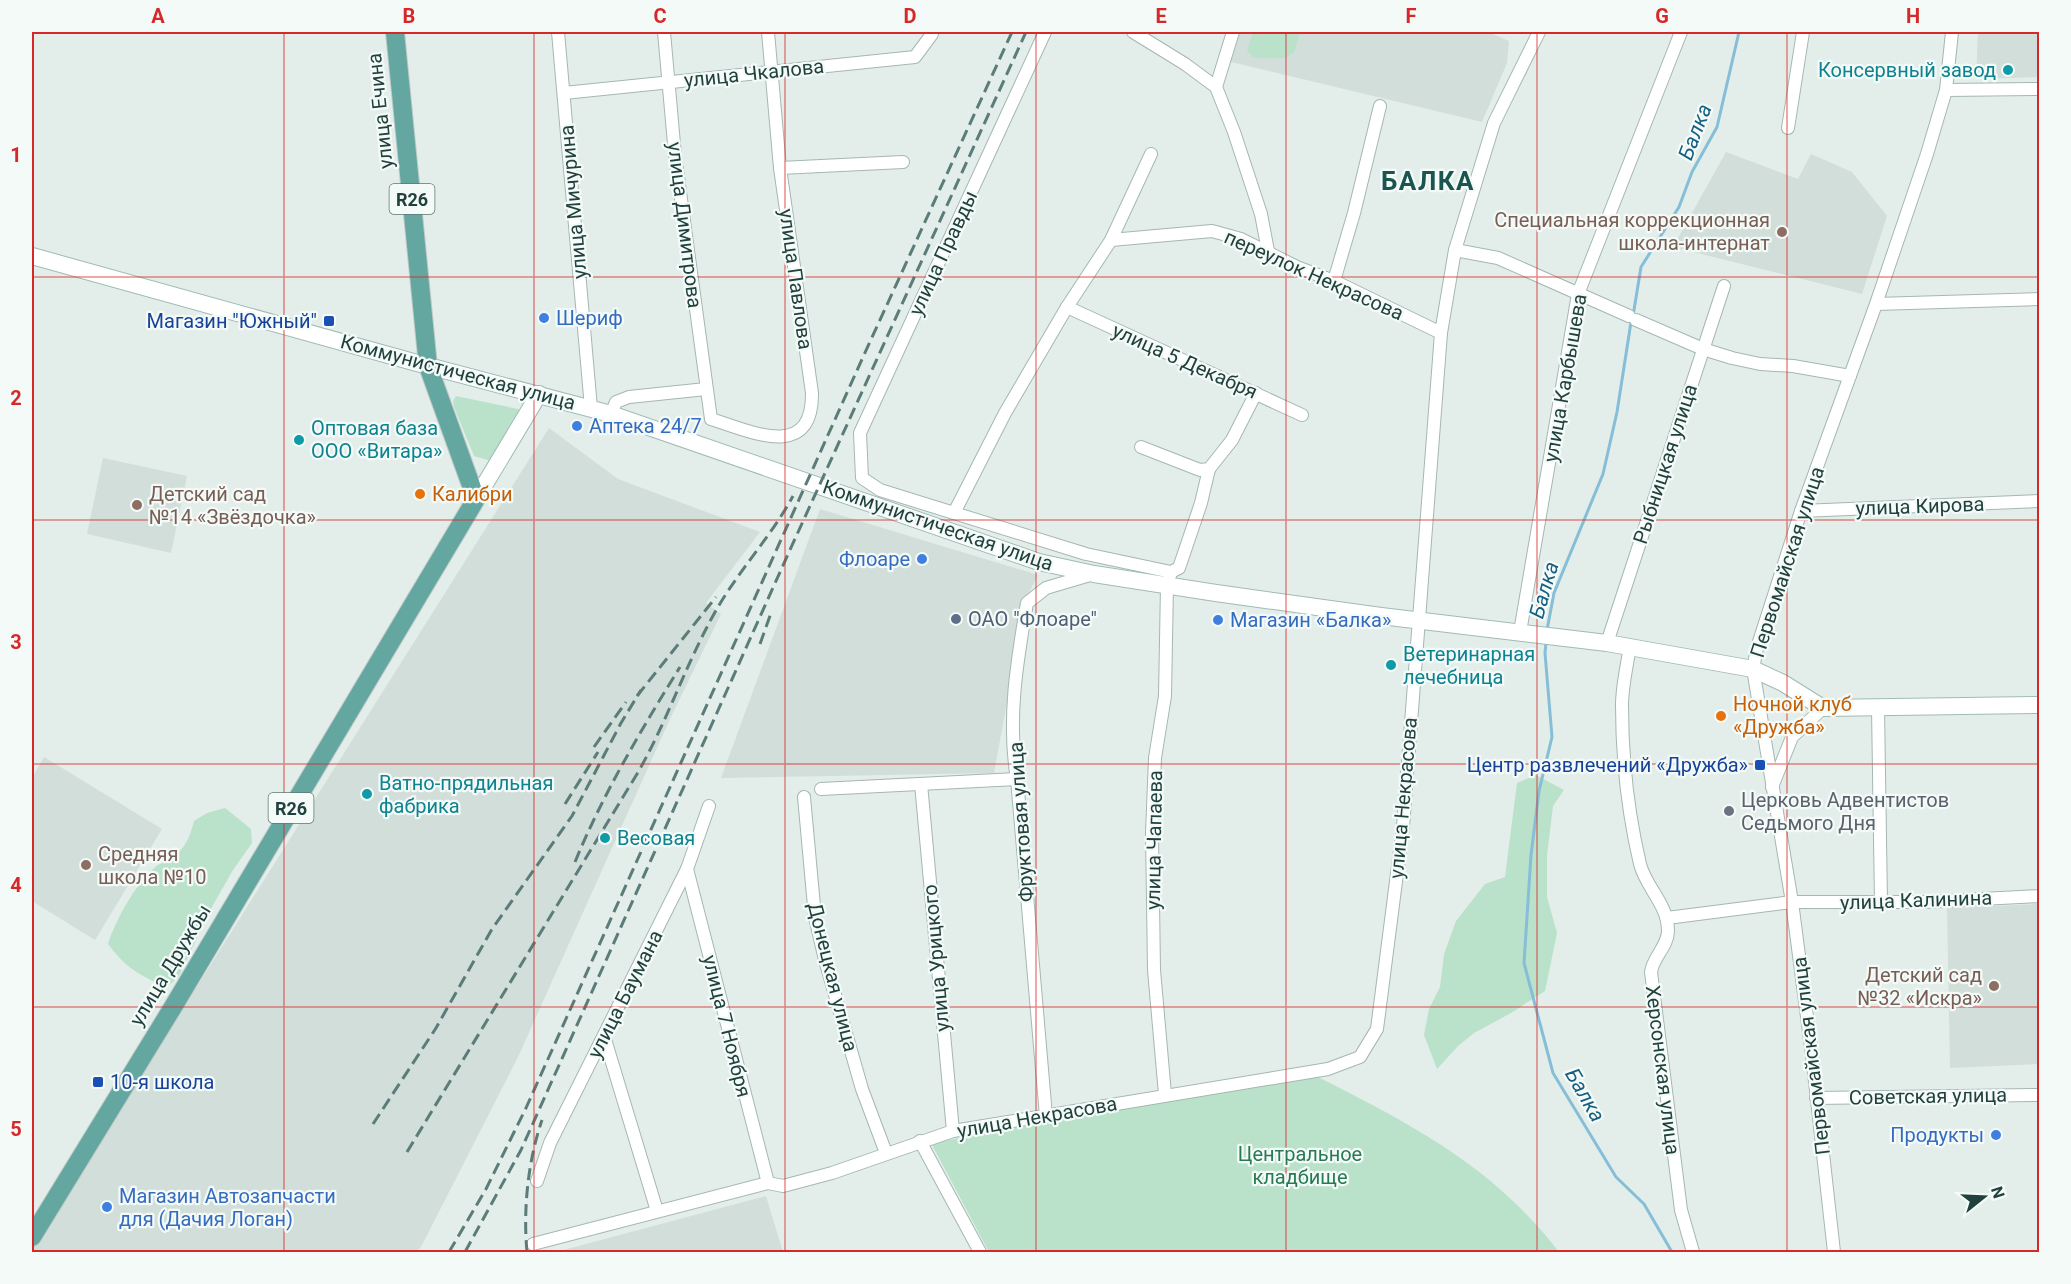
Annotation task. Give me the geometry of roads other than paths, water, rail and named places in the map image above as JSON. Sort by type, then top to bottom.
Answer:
[{"type":"main road","name":"улица Ечина","points":[[395,32],[428,366]]},
{"type":"main road","name":"Коммунистическая улица","points":[[32,256],[428,366],[611,414],[1039,562],[1094,574],[1169,578],[1381,616],[1629,646],[1753,669],[1783,683],[1823,708]]},
{"type":"main road","name":"R26","points":[[428,366],[476,499]]},
{"type":"main road","name":"улица Дружбы","points":[[32,1238],[173,1007],[539,394]]},
{"type":"main road","points":[[1823,708],[2040,705]]},
{"type":"street","name":"улица Мичурина","points":[[558,32],[591,408]]},
{"type":"street","name":"улица Димитрова","points":[[663,32],[675,155],[711,418]]},
{"type":"street","name":"улица Павлова","points":[[711,418],[767,437],[780,438],[790,436],[799,429],[812,410],[812,393],[780,168],[768,32]]},
{"type":"street","name":"улица Чкалова","points":[[564,93],[915,57],[933,32]]},
{"type":"street","name":"улица Правды","points":[[954,513],[880,490],[862,478],[860,433],[1045,32]]},
{"type":"street","points":[[1133,32],[1185,64],[1216,87],[1262,214],[1268,251]]},
{"type":"street","points":[[1216,87],[1233,32]]},
{"type":"street","name":"улица Некрасова","points":[[533,1244],[768,1183],[783,1186],[799,1182],[832,1173],[952,1131],[1165,1094],[1328,1069],[1360,1057],[1377,1029],[1403,827],[1441,333],[1455,250],[1494,123],[1539,32]]},
{"type":"street","name":"улица Карбышева","points":[[1520,632],[1578,294],[1681,32]]},
{"type":"street","points":[[1788,128],[1803,32]]},
{"type":"street","name":"Первомайская улица","points":[[1834,1252],[1792,902],[1753,669],[1757,648],[1801,511],[1876,304],[1927,154],[1946,90],[1952,32]]},
{"type":"street","points":[[1946,90],[2040,89]]},
{"type":"street","points":[[1334,281],[1354,213],[1380,106]]},
{"type":"street","points":[[1151,154],[1111,240],[1067,307],[1005,413],[954,513],[1086,555],[1169,578],[1179,568],[1201,503],[1209,469],[1232,440],[1256,393]]},
{"type":"street","points":[[780,168],[903,162]]},
{"type":"street","name":"переулок Некрасова","points":[[1111,240],[1212,231],[1241,238],[1297,267],[1334,281],[1441,333]]},
{"type":"street","points":[[1455,250],[1498,258],[1703,349],[1731,358],[1850,376]]},
{"type":"street","name":"Рыбницкая улица","points":[[1607,643],[1724,286]]},
{"type":"street","points":[[1876,304],[2040,299]]},
{"type":"street","name":"улица 5 Декабря","points":[[1067,307],[1302,415]]},
{"type":"street","points":[[611,414],[616,402],[629,397],[706,389]]},
{"type":"street","points":[[1142,447],[1200,470],[1209,469]]},
{"type":"street","name":"улица Кирова","points":[[1801,511],[2040,501]]},
{"type":"street","name":"Фруктовая улица","points":[[1046,1116],[1014,760],[1015,673],[1027,603],[1046,588],[1094,574]]},
{"type":"street","name":"улица Чапаева","points":[[1165,1094],[1154,970],[1152,833],[1155,758],[1165,696],[1169,578]]},
{"type":"street","points":[[1629,646],[1621,704],[1627,782],[1641,866],[1667,918]]},
{"type":"street","points":[[1772,788],[1792,737],[1823,708]]},
{"type":"street","points":[[1878,708],[1881,903]]},
{"type":"street","points":[[822,789],[1017,779]]},
{"type":"street","name":"улица Урицкого","points":[[921,784],[952,1131]]},
{"type":"street","name":"Донецкая улица","points":[[804,797],[815,917],[862,1089],[886,1153]]},
{"type":"street","name":"улица Баумана","points":[[537,1181],[550,1143],[687,869],[709,806]]},
{"type":"street","name":"улица 7 Ноября","points":[[687,869],[768,1183]]},
{"type":"street","name":"улица Калинина","points":[[1667,918],[1792,902],[1881,903],[2040,896]]},
{"type":"street","name":"Херсонская улица","points":[[1667,918],[1666,940],[1652,964],[1651,972],[1681,1210],[1693,1252]]},
{"type":"street","points":[[604,1036],[657,1211]]},
{"type":"street","name":"Советская улица","points":[[1816,1098],[2040,1095]]},
{"type":"street","points":[[920,1141],[980,1252]]},
{"type":"waterway","name":"Балка","points":[[1633,316],[1641,267],[1679,207],[1692,172],[1717,127],[1739,32]]},
{"type":"waterway","name":"Балка","points":[[1547,630],[1554,593],[1603,474],[1617,412],[1631,322]]},
{"type":"waterway","name":"Балка","points":[[1546,642],[1552,737],[1539,791],[1531,855],[1524,963],[1553,1073],[1616,1177],[1644,1204],[1672,1252]]},
{"type":"railway","points":[[449,1252],[486,1189],[526,1108],[863,357],[1012,32]]},
{"type":"railway","points":[[465,1252],[521,1150],[789,552],[1026,32]]},
{"type":"railway","points":[[407,1152],[637,774],[714,614],[793,496]]},
{"type":"railway","points":[[637,696],[716,597]]},
{"type":"railway","points":[[760,644],[771,613]]},
{"type":"railway","points":[[575,862],[623,763],[680,667]]},
{"type":"railway","points":[[373,1124],[436,1028],[492,929],[572,816],[641,690]]},
{"type":"railway","points":[[594,747],[626,702]]},
{"type":"railway","points":[[565,804],[598,752]]},
{"type":"railway","points":[[527,1252],[528,1185],[533,1152],[542,1120]]},
{"type":"place","name":"Консервный завод","points":[[2008,70]]},
{"type":"place","name":"Специальная коррекционная школа-интернат","points":[[1782,232]]},
{"type":"place","name":"Шериф","points":[[544,318]]},
{"type":"place","name":"Магазин \"Южный\"","points":[[329,321]]},
{"type":"place","name":"Аптека 24/7","points":[[577,426]]},
{"type":"place","name":"Оптовая база ООО «Витара»","points":[[299,440]]},
{"type":"place","name":"Калибри","points":[[420,494]]},
{"type":"place","name":"Детский сад №14 «Звёздочка»","points":[[137,505]]},
{"type":"place","name":"Флоаре","points":[[922,559]]},
{"type":"place","name":"ОАО \"Флоаре\"","points":[[956,619]]},
{"type":"place","name":"Магазин «Балка»","points":[[1218,620]]},
{"type":"place","name":"Ветеринарная лечебница","points":[[1391,665]]},
{"type":"place","name":"Ночной клуб «Дружба»","points":[[1721,716]]},
{"type":"place","name":"Центр развлечений «Дружба»","points":[[1760,765]]},
{"type":"place","name":"Ватно-прядильная фабрика","points":[[367,794]]},
{"type":"place","name":"Церковь Адвентистов Седьмого Дня","points":[[1729,811]]},
{"type":"place","name":"Весовая","points":[[605,838]]},
{"type":"place","name":"Средняя школа №10","points":[[86,865]]},
{"type":"place","name":"Детский сад №32 «Искра»","points":[[1994,986]]},
{"type":"place","name":"10-я школа","points":[[98,1082]]},
{"type":"place","name":"Продукты","points":[[1996,1135]]},
{"type":"place","name":"Магазин Автозапчасти для (Дачия Логан)","points":[[107,1207]]},
{"type":"district","name":"БАЛКА","points":[[1428,181]]},
{"type":"park label","name":"Центральное кладбище","points":[[1300,1166]]}]
